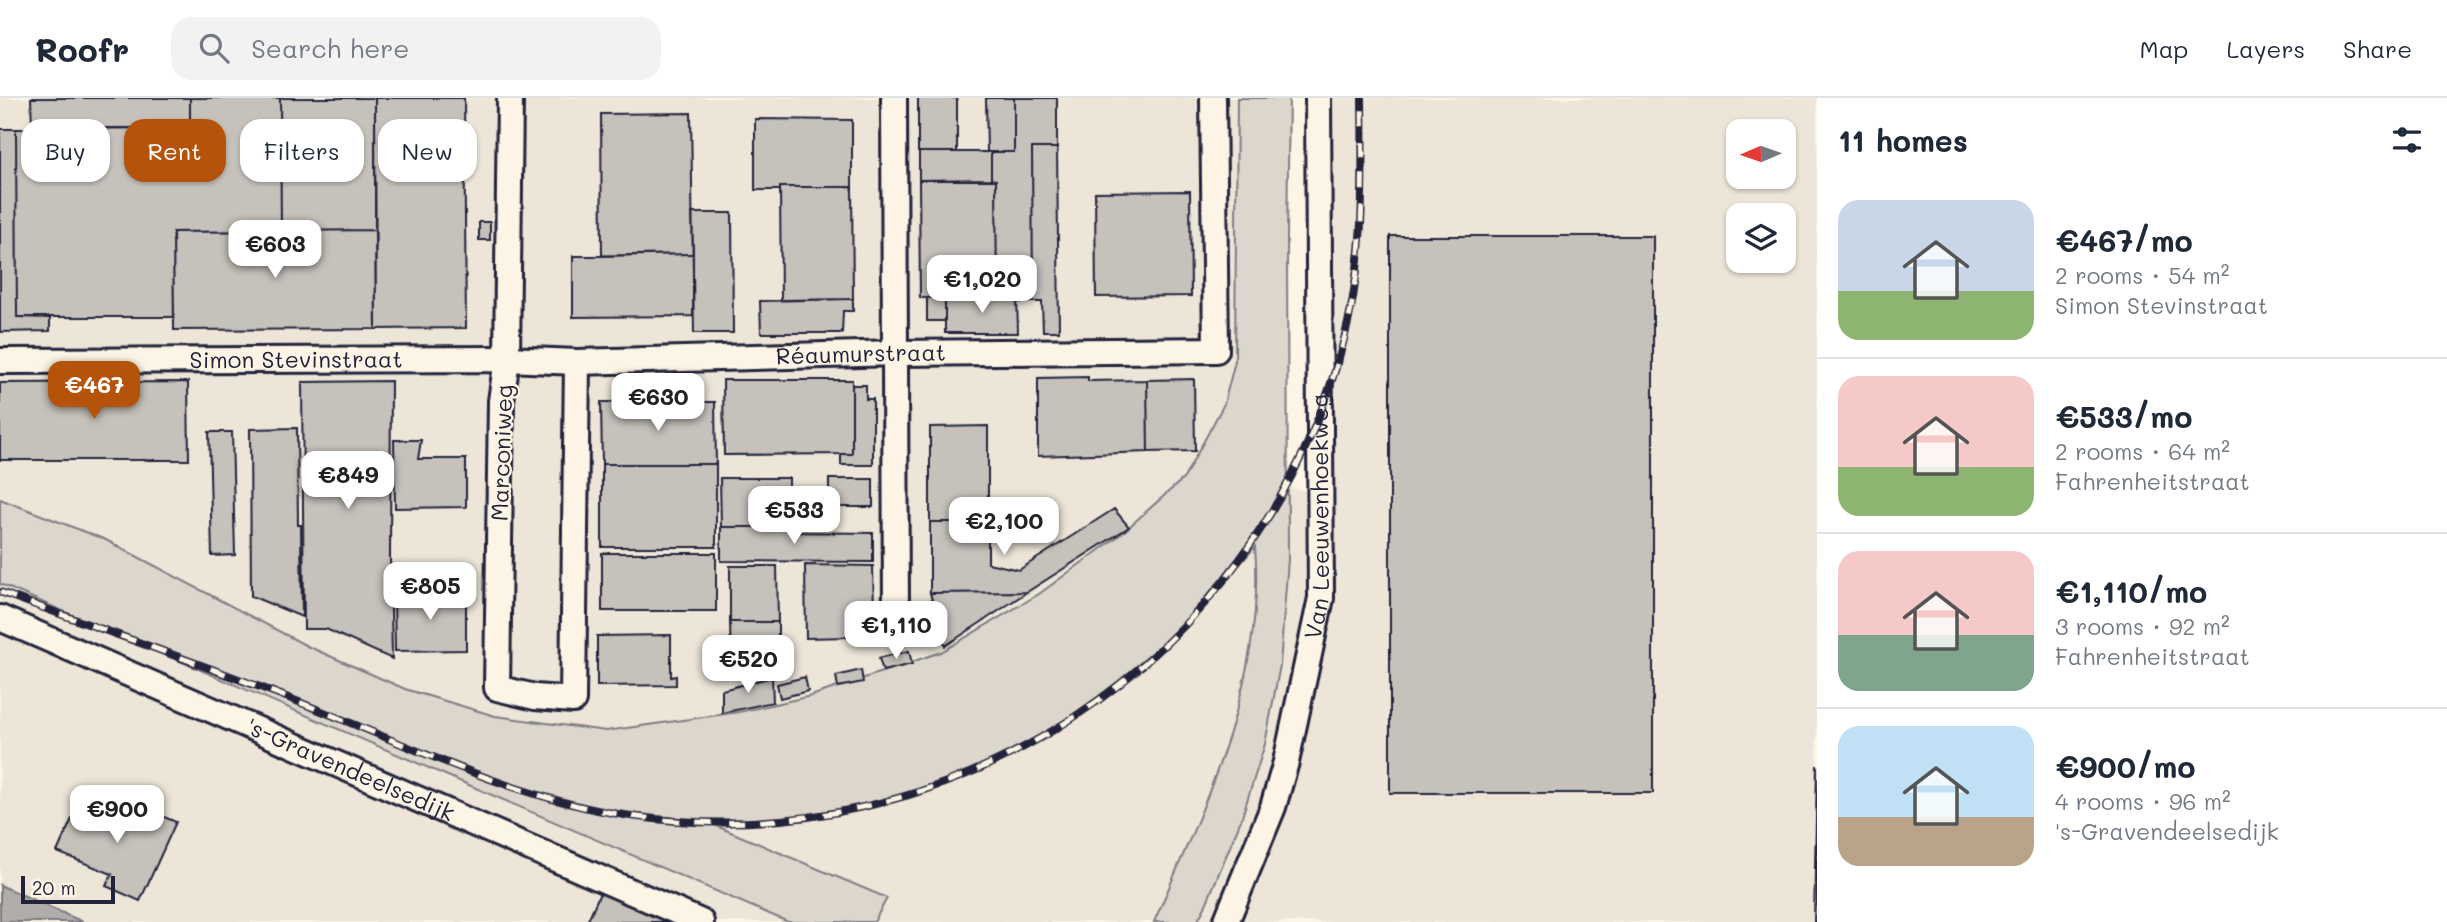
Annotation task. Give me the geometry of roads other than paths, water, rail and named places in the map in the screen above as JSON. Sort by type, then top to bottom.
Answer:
[{"type":"street","name":"Marconiweg","points":[[510,98],[507,359],[501,401],[497,688],[535,697],[573,700],[577,362]]},
{"type":"street","points":[[894,98],[897,618]]},
{"type":"street","name":"Réaumurstraat","points":[[507,359],[577,362],[897,353],[1216,351],[1213,98]]},
{"type":"street","name":"Van Leeuwenhoekweg","points":[[1226,922],[1273,807],[1286,762],[1321,597],[1318,98]]},
{"type":"street","name":"Simon Stevinstraat","points":[[0,361],[507,359]]},
{"type":"street","name":"'s-Gravendeelsedijk","points":[[0,618],[701,922]]},
{"type":"railway","points":[[0,592],[275,693],[509,786],[549,798],[631,816],[750,822],[866,806],[975,771],[1075,716],[1164,646],[1240,559],[1300,459],[1342,347],[1350,316],[1361,223],[1362,98]]}]
